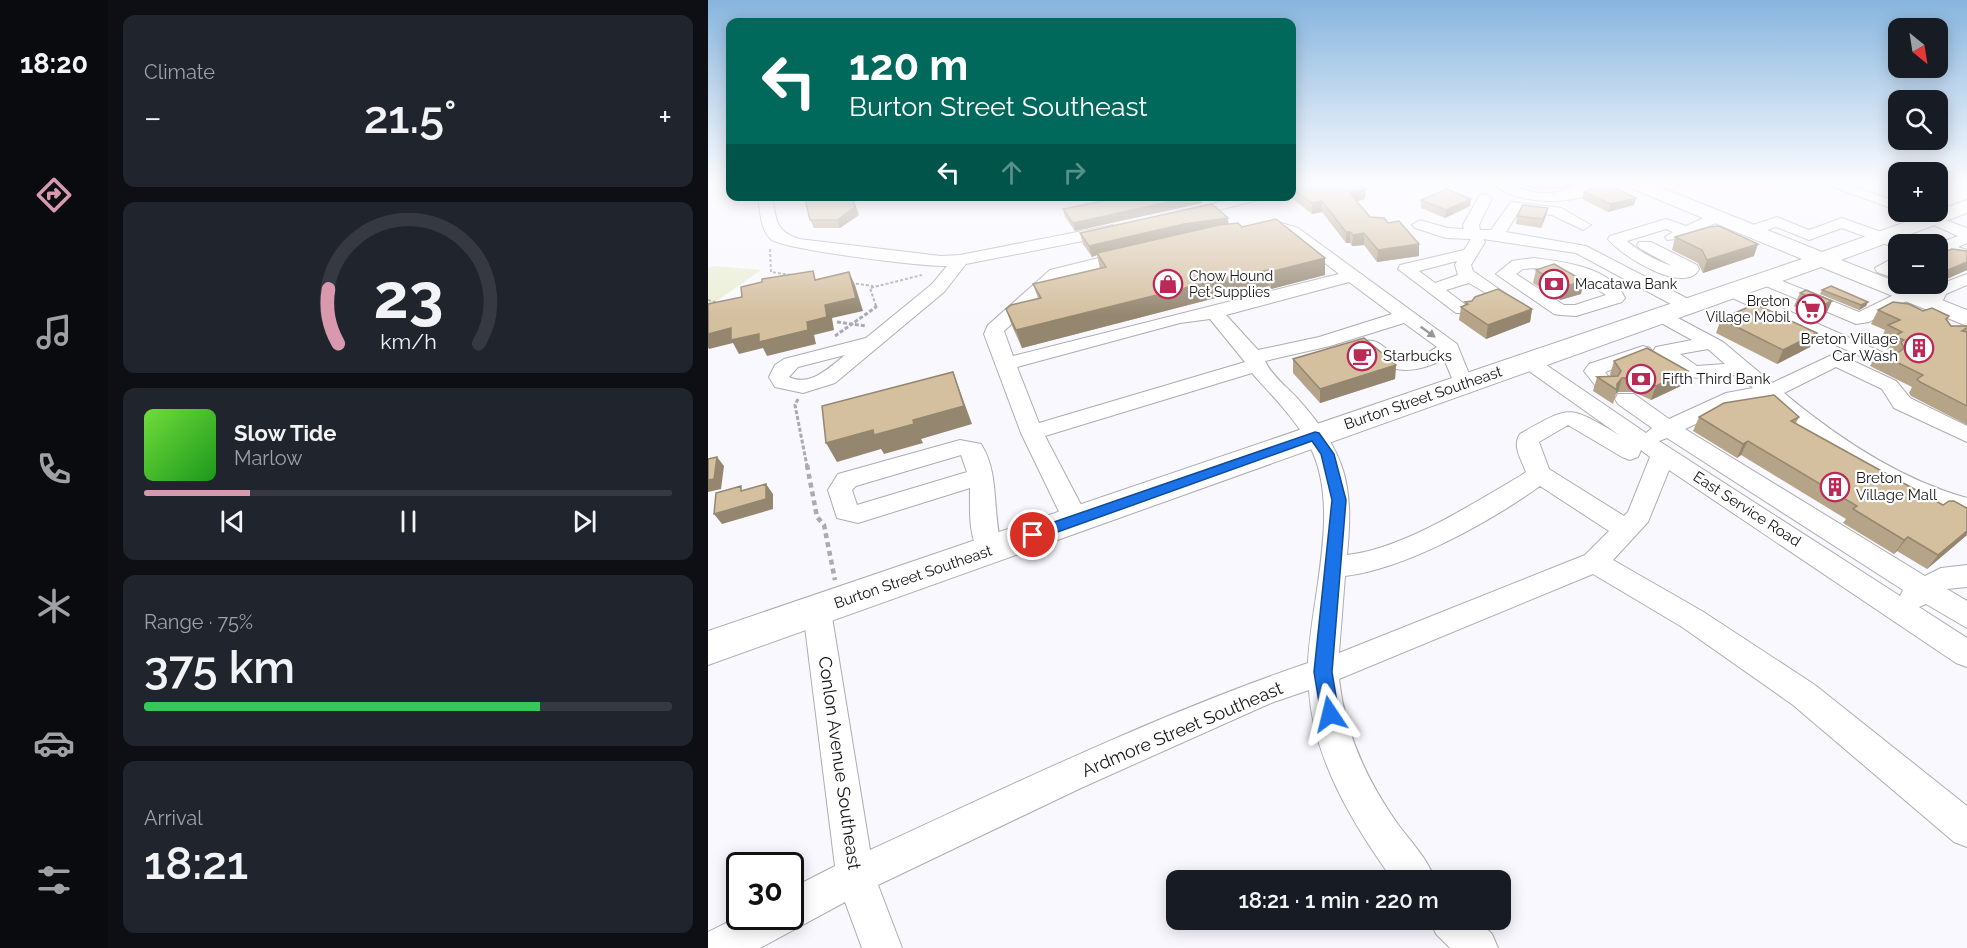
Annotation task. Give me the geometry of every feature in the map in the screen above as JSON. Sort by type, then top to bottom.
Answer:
[{"type":"main road","points":[[1740,227],[1821,260],[1888,280]]},
{"type":"main road","name":"Burton Street Southeast","points":[[708,648],[826,599],[990,550],[1765,279],[1821,260],[1888,242]]},
{"type":"main road","points":[[1924,294],[1961,324]]},
{"type":"street","points":[[771,227],[777,236],[797,243],[941,261],[960,260],[1124,227]]},
{"type":"street","points":[[1236,231],[1275,227]]},
{"type":"street","points":[[1279,227],[1293,231],[1450,348],[1463,384]]},
{"type":"street","points":[[1427,227],[1446,233],[1528,240],[1580,249],[1600,257],[1688,306]]},
{"type":"street","points":[[1474,227],[1483,235]]},
{"type":"street","points":[[1492,227],[1483,235],[1463,265],[1465,273],[1504,299]]},
{"type":"street","points":[[1645,245],[1691,272],[1670,272],[1622,247],[1616,239],[1654,227]]},
{"type":"street","points":[[1678,227],[1689,230]]},
{"type":"street","points":[[1575,268],[1622,247],[1645,245],[1689,230],[1706,227]]},
{"type":"street","points":[[1749,231],[1761,227]]},
{"type":"street","points":[[1790,227],[1809,235],[1830,227]]},
{"type":"street","points":[[1854,227],[1888,240]]},
{"type":"street","points":[[1949,227],[1967,236]]},
{"type":"street","points":[[1967,236],[1943,247],[1967,256]]},
{"type":"street","points":[[1518,265],[1528,240]]},
{"type":"street","points":[[1076,520],[1032,432],[994,329],[1038,287],[1056,274],[1143,252]]},
{"type":"street","points":[[1462,309],[1406,269],[1470,253]]},
{"type":"street","points":[[872,342],[791,363],[782,369],[779,377],[782,383],[803,387],[828,379],[938,288],[960,260]]},
{"type":"street","points":[[1544,263],[1575,268],[1613,291],[1616,298],[1576,311],[1560,310],[1507,277],[1506,273],[1518,265],[1544,263]]},
{"type":"street","points":[[1948,263],[1967,270]]},
{"type":"street","points":[[1006,364],[1179,318],[1214,313],[1352,276]]},
{"type":"street","points":[[1432,289],[1471,277]]},
{"type":"street","points":[[1765,279],[1856,318],[1862,318],[1908,294]]},
{"type":"street","points":[[1948,283],[1967,279]]},
{"type":"street","points":[[1732,291],[1884,360]]},
{"type":"street","points":[[1214,313],[1255,361],[1327,454],[1339,500],[1323,672],[1333,726],[1351,777],[1369,812],[1409,870]]},
{"type":"street","points":[[1661,315],[1710,343],[1815,430],[1839,447],[1928,496],[1967,507]]},
{"type":"street","points":[[1032,432],[1406,316]]},
{"type":"street","points":[[1363,329],[1385,359],[1399,367],[1422,362],[1450,348]]},
{"type":"street","points":[[1605,385],[1596,377],[1594,372],[1596,368],[1639,353],[1710,343]]},
{"type":"street","points":[[1663,351],[1693,373],[1742,368]]},
{"type":"street","points":[[1658,449],[1705,409],[1734,398],[1770,392],[1836,359],[1889,385],[1902,403],[1967,435]]},
{"type":"street","name":"East Service Road","points":[[1529,362],[1967,654]]},
{"type":"street","points":[[1626,399],[1658,449]]},
{"type":"street","points":[[1627,530],[1573,498],[1539,474],[1527,446],[1528,439],[1566,417],[1601,433],[1658,449],[1924,589],[1967,616]]},
{"type":"street","points":[[980,476],[858,514],[846,512],[840,490],[847,480],[960,447],[973,449],[980,476],[984,533],[990,550]]},
{"type":"street","name":"Ardmore Street Southeast","points":[[804,903],[855,876],[1069,776],[1261,693],[1323,672],[1595,562],[1638,516],[1658,449]]},
{"type":"street","points":[[1332,567],[1369,563],[1449,528],[1539,474]]},
{"type":"street","points":[[1595,562],[1692,619],[1804,696],[1967,829]]},
{"type":"street","points":[[1899,609],[1941,579],[1967,576]]},
{"type":"street","name":"Conlon Avenue Southeast","points":[[826,599],[855,876],[882,948]]},
{"type":"street","points":[[720,948],[753,930]]},
{"type":"street","points":[[1460,930],[1478,948]]},
{"type":"path","points":[[770,245],[771,272],[797,276]]},
{"type":"path","points":[[842,281],[874,286],[928,273]]},
{"type":"path","points":[[834,337],[876,307],[870,288],[874,286]]},
{"type":"path","points":[[708,300],[725,304]]},
{"type":"path","points":[[837,322],[852,324]]},
{"type":"path","points":[[803,387],[795,405],[817,517],[824,525],[826,599]]},
{"type":"green space","points":[[714,266],[761,270],[708,307],[708,268]]},
{"type":"building","points":[[1106,227],[1170,227],[1089,246],[1080,233]]},
{"type":"building","points":[[1209,227],[1286,227],[1325,258],[1270,272],[1268,270],[1221,279],[1016,330],[1006,309],[1011,305],[1041,298],[1033,284],[1106,267],[1097,253]]},
{"type":"building","points":[[1342,227],[1404,227],[1419,244],[1378,250],[1364,233],[1353,235]]},
{"type":"building","points":[[1708,227],[1722,227],[1758,244],[1707,260],[1702,250],[1675,237]]},
{"type":"building","points":[[1948,250],[1967,251],[1967,262],[1948,270]]},
{"type":"building","points":[[1554,264],[1584,281],[1563,287],[1536,270]]},
{"type":"building","points":[[813,271],[815,280],[849,272],[856,298],[825,305],[827,317],[807,322],[808,330],[759,342],[759,334],[731,340],[731,328],[708,334],[708,304],[742,297],[741,287],[762,282],[762,279]]},
{"type":"building","points":[[1831,286],[1868,302],[1861,305],[1822,290]]},
{"type":"building","points":[[1498,289],[1532,309],[1488,325],[1461,307],[1475,297]]},
{"type":"building","points":[[1806,290],[1832,301],[1825,304],[1800,293]]},
{"type":"building","points":[[1893,302],[1909,304],[1923,311],[1932,308],[1949,316],[1946,319],[1951,326],[1967,326],[1962,331],[1967,332],[1967,406],[1920,382],[1917,379],[1923,375],[1878,353],[1899,352],[1904,348],[1901,342],[1904,340],[1894,336],[1902,332],[1888,325],[1900,320],[1878,310]]},
{"type":"building","points":[[1755,304],[1817,333],[1783,350],[1721,319]]},
{"type":"building","points":[[1364,338],[1396,365],[1320,389],[1293,359]]},
{"type":"building","points":[[1647,348],[1688,371],[1656,386],[1638,378],[1622,378],[1617,384],[1617,390],[1597,377],[1618,376],[1621,371],[1614,361]]},
{"type":"building","points":[[953,372],[964,406],[913,420],[914,424],[874,435],[873,430],[826,443],[822,406]]},
{"type":"building","name":"Breton Village Mall","points":[[1774,395],[1799,417],[1791,421],[1943,505],[1954,501],[1967,508],[1967,531],[1938,555],[1908,537],[1904,540],[1853,509],[1857,506],[1748,441],[1743,444],[1699,417],[1724,403]]},
{"type":"building","points":[[717,457],[714,479],[708,480],[708,459]]},
{"type":"building","points":[[766,484],[766,499],[714,514],[716,493],[741,486],[741,491]]},
{"type":"place","name":"Chow Hound Pet Supplies","points":[[1168,284]]},
{"type":"place","name":"Macatawa Bank","points":[[1554,284]]},
{"type":"place","name":"Breton Village Mobil","points":[[1811,309]]},
{"type":"place","name":"Breton Village Car Wash","points":[[1919,348]]},
{"type":"place","name":"Starbucks","points":[[1362,356]]},
{"type":"place","name":"Fifth Third Bank","points":[[1641,379]]},
{"type":"place","name":"Breton Village Mall","points":[[1835,487]]},
{"type":"route","points":[[1033,535],[1315,436],[1327,454],[1339,500],[1334,527],[1323,672],[1330,714]]}]
